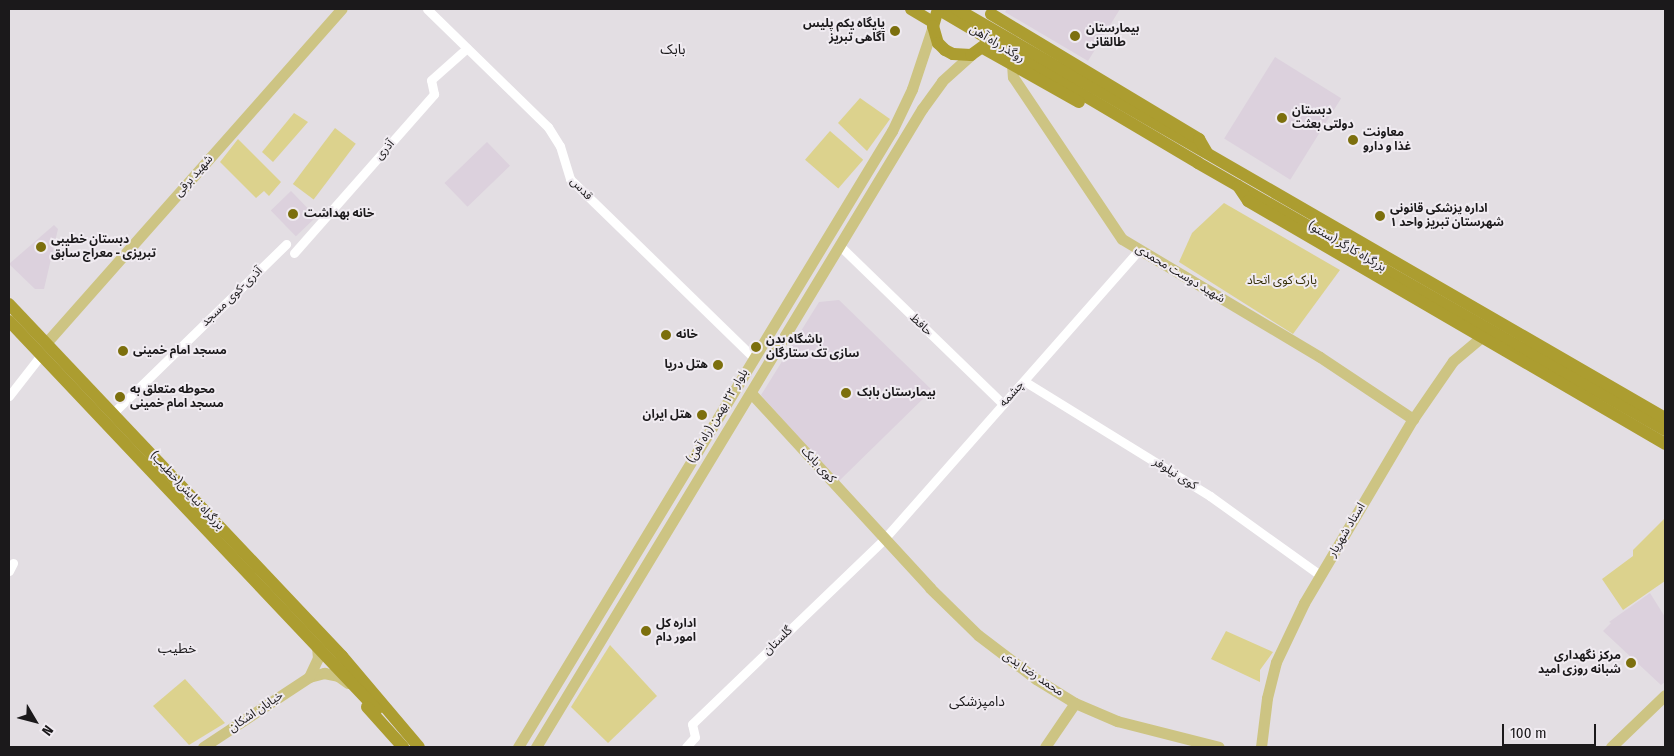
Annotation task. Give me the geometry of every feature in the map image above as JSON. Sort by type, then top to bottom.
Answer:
[{"type":"highway","points":[[911,9],[933,24]]},
{"type":"highway","points":[[938,9],[933,24],[938,43],[945,50],[953,54],[971,55],[983,48],[993,32],[990,11]]},
{"type":"highway","name":"روگذر راه آهن","points":[[938,9],[1032,59]]},
{"type":"highway","name":"روگذر راه آهن","points":[[957,9],[1032,59]]},
{"type":"highway","points":[[983,48],[1153,146],[1203,159],[1198,139],[990,11]]},
{"type":"highway","points":[[1012,64],[1012,58],[1022,42],[1036,40]]},
{"type":"highway","name":"بزرگراه کارگر (سنتو)","points":[[1032,59],[1203,159],[1665,418]]},
{"type":"highway","name":"بزرگراه کارگر (سنتو)","points":[[1203,159],[1237,184],[1665,430]]},
{"type":"highway","points":[[1237,184],[1248,201],[1665,444]]},
{"type":"highway","name":"بزرگراه نیایش(خطیب)","points":[[9,304],[113,413],[359,684]]},
{"type":"highway","name":"بزرگراه نیایش(خطیب)","points":[[9,321],[317,647],[359,684]]},
{"type":"highway","points":[[359,684],[369,710],[403,747]]},
{"type":"highway","points":[[359,684],[411,747]]},
{"type":"highway","points":[[359,684],[419,747]]},
{"type":"highway","points":[[359,684],[378,692],[427,747]]},
{"type":"main road","name":"شهید برقی","points":[[46,343],[341,9]]},
{"type":"main road","name":"بلوار ۲۲ بهمن (راه آهن)","points":[[518,747],[892,131],[912,89],[933,24]]},
{"type":"main road","points":[[923,52],[935,50],[943,53],[953,64],[952,72]]},
{"type":"main road","name":"بلوار ۲۲ بهمن (راه آهن)","points":[[536,747],[922,109],[952,72],[971,55]]},
{"type":"main road","name":"شهید دوست محمدی","points":[[1012,64],[1013,77],[1122,239],[1320,357],[1414,419]]},
{"type":"main road","name":"استاد شهریار","points":[[1261,747],[1267,698],[1276,662],[1320,575],[1414,419],[1453,361],[1482,338]]},
{"type":"main road","name":"کوی بابک","points":[[752,392],[884,538]]},
{"type":"main road","name":"محمد رضا یدی","points":[[884,538],[978,635],[1036,679],[1075,703],[1147,731],[1219,747]]},
{"type":"main road","points":[[308,677],[318,658],[317,647]]},
{"type":"main road","points":[[308,677],[324,673],[359,684]]},
{"type":"main road","name":"خیابان اشکان","points":[[203,747],[308,677]]},
{"type":"main road","points":[[1611,747],[1665,695]]},
{"type":"main road","points":[[1045,747],[1075,703]]},
{"type":"street","name":"قدس","points":[[427,9],[548,127],[560,146],[570,179],[754,358]]},
{"type":"street","name":"آذری","points":[[294,253],[434,94],[431,80],[467,48]]},
{"type":"street","name":"آذری-کوی مسجد","points":[[113,413],[286,244]]},
{"type":"street","name":"حافظ","points":[[840,246],[1003,404]]},
{"type":"street","name":"چشمه","points":[[884,538],[1140,250]]},
{"type":"street","points":[[9,396],[41,355]]},
{"type":"street","name":"کوی نیلوفر","points":[[1024,381],[1210,496],[1320,575]]},
{"type":"street","name":"گلستان","points":[[686,747],[695,737],[692,724],[884,538]]},
{"type":"shaded area","name":"بیمارستان طالقانی","points":[[1007,9],[1120,9],[1088,61],[1005,12]]},
{"type":"shaded area","name":"دبستان دولتی بعثت","points":[[1275,57],[1341,98],[1290,180],[1224,138]]},
{"type":"shaded area","points":[[487,142],[510,166],[467,207],[445,183]]},
{"type":"shaded area","name":"خانه بهداشت","points":[[291,191],[316,217],[296,236],[271,210]]},
{"type":"shaded area","name":"دبستان خطیبی تبریزی - معراج سابق","points":[[54,225],[58,229],[44,289],[35,289],[9,264]]},
{"type":"shaded area","name":"بیمارستان بابک","points":[[839,300],[932,390],[838,482],[761,395],[819,302]]},
{"type":"shaded area","points":[[1650,593],[1665,617],[1665,682],[1661,685],[1603,631],[1611,623],[1609,622]]},
{"type":"green space","points":[[860,98],[890,119],[867,151],[838,123]]},
{"type":"green space","points":[[294,113],[308,122],[273,162],[262,152]]},
{"type":"green space","points":[[335,128],[356,144],[314,200],[293,184]]},
{"type":"green space","points":[[830,131],[863,160],[838,189],[805,160]]},
{"type":"green space","points":[[238,139],[281,182],[269,196],[264,191],[256,198],[220,162]]},
{"type":"green space","name":"پارک کوی اتحاد","points":[[1224,203],[1340,270],[1293,334],[1179,262],[1192,233]]},
{"type":"green space","points":[[1665,518],[1665,581],[1623,610],[1602,579],[1633,556],[1633,550]]},
{"type":"green space","points":[[1226,631],[1273,652],[1260,670],[1260,682],[1211,659]]},
{"type":"green space","points":[[610,645],[657,696],[608,743],[571,707]]},
{"type":"green space","points":[[185,679],[225,723],[189,745],[153,706]]},
{"type":"place","name":"پایگاه یکم پلیس آگاهی تبریز","points":[[895,31]]},
{"type":"place","name":"بیمارستان طالقانی","points":[[1075,36]]},
{"type":"place","name":"دبستان دولتی بعثت","points":[[1282,118]]},
{"type":"place","name":"معاونت غذا و دارو","points":[[1353,140]]},
{"type":"place","name":"خانه بهداشت","points":[[293,214]]},
{"type":"place","name":"اداره پزشکی قانونی شهرستان تبریز واحد ۱","points":[[1380,216]]},
{"type":"place","name":"دبستان خطیبی تبریزی - معراج سابق","points":[[41,247]]},
{"type":"place","name":"خانه","points":[[666,335]]},
{"type":"place","name":"باشگاه بدن سازی تک ستارگان","points":[[756,347]]},
{"type":"place","name":"مسجد امام خمینی","points":[[123,351]]},
{"type":"place","name":"هتل دریا","points":[[718,365]]},
{"type":"place","name":"بیمارستان بابک","points":[[846,393]]},
{"type":"place","name":"محوطه متعلق به مسجد امام خمینی","points":[[120,397]]},
{"type":"place","name":"هتل ایران","points":[[702,415]]},
{"type":"place","name":"اداره کل امور دام","points":[[646,631]]},
{"type":"place","name":"مرکز نگهداری شبانه روزی امید","points":[[1631,663]]},
{"type":"district","name":"بابک","points":[[673,50]]},
{"type":"district","name":"خطیب","points":[[177,649]]},
{"type":"district","name":"دامپزشکی","points":[[977,702]]}]
